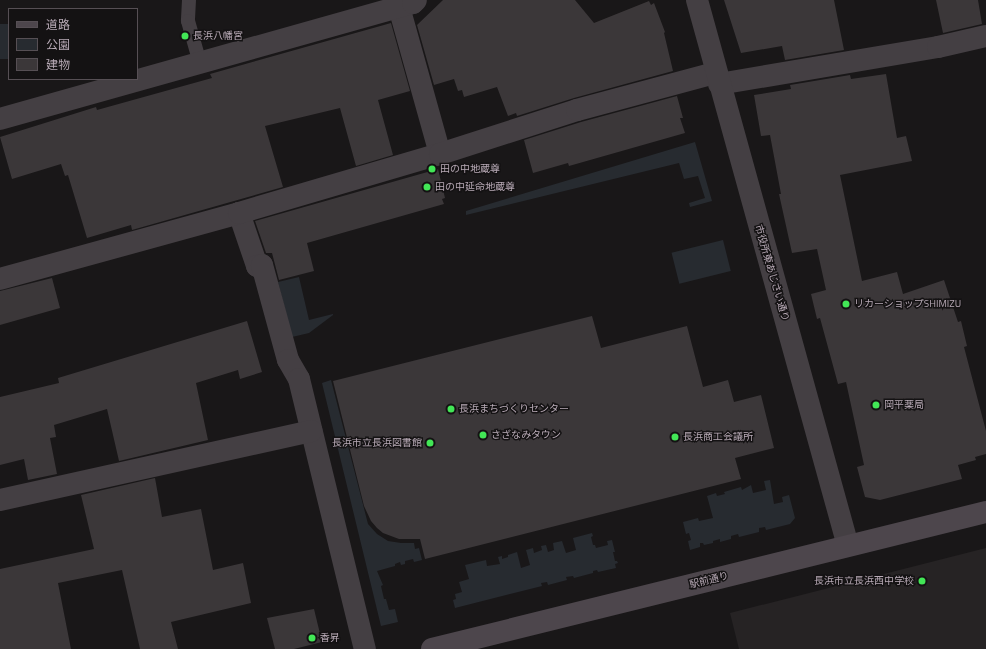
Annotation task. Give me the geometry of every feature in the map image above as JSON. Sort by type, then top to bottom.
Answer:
[{"type":"main road","name":"駅前通り","points":[[432,649],[467,645],[848,546],[986,512]]},
{"type":"street","name":"市役所東あじさい通り","points":[[696,0],[848,546]]},
{"type":"street","points":[[138,80],[407,3],[440,154]]},
{"type":"street","points":[[0,279],[239,213],[440,154],[577,110],[717,78],[938,47],[986,36]]},
{"type":"street","points":[[0,119],[137,80]]},
{"type":"street","points":[[239,213],[257,266],[262,264],[288,360],[299,378],[365,649]]},
{"type":"street","points":[[0,500],[311,431]]},
{"type":"lane","points":[[189,0],[188,21],[200,62]]},
{"type":"shaded area","name":"長浜市立長浜西中学校","points":[[986,548],[986,649],[739,649],[730,613]]},
{"type":"green space","points":[[0,24],[8,24],[8,59],[0,59]]},
{"type":"green space","points":[[695,142],[712,201],[690,207],[689,203],[705,198],[698,176],[684,179],[679,163],[466,215],[466,211]]},
{"type":"green space","points":[[723,240],[731,271],[679,284],[672,253]]},
{"type":"green space","points":[[299,277],[309,320],[333,315],[309,333],[292,337],[278,282]]},
{"type":"green space","points":[[331,380],[368,524],[377,534],[388,541],[414,543],[415,549],[419,548],[422,560],[414,562],[413,559],[405,561],[405,564],[401,565],[400,562],[395,564],[395,566],[377,571],[383,585],[381,586],[384,599],[386,599],[389,610],[395,609],[398,622],[381,626],[322,383]]},
{"type":"green space","points":[[770,480],[774,504],[783,502],[782,497],[789,495],[795,518],[790,524],[766,530],[765,527],[759,528],[759,532],[739,537],[738,534],[731,536],[731,539],[720,542],[720,539],[713,541],[713,543],[704,545],[703,543],[700,543],[700,547],[690,550],[688,541],[691,540],[689,533],[686,534],[683,522],[698,518],[699,521],[713,518],[707,496],[716,493],[717,496],[725,494],[724,492],[741,487],[742,490],[751,485],[753,493],[766,490],[764,481]]},
{"type":"green space","points":[[592,533],[593,536],[591,537],[593,545],[595,545],[596,548],[608,545],[607,541],[612,540],[615,552],[613,552],[615,561],[618,563],[615,564],[616,568],[598,572],[597,570],[593,571],[593,573],[574,578],[573,576],[566,577],[567,580],[548,585],[547,582],[541,583],[542,586],[455,608],[453,600],[456,599],[455,594],[462,592],[459,582],[469,579],[465,565],[486,560],[487,566],[500,564],[498,557],[502,556],[502,559],[517,552],[521,568],[530,565],[526,550],[533,548],[534,553],[542,550],[541,546],[546,545],[548,552],[554,550],[553,543],[562,541],[566,553],[576,550],[573,538]]},
{"type":"building","points":[[443,0],[575,0],[594,23],[649,1],[651,5],[654,3],[665,32],[673,71],[574,98],[517,116],[516,113],[508,116],[497,87],[464,97],[462,90],[458,91],[454,79],[434,85],[417,25]]},
{"type":"building","points":[[724,0],[834,0],[844,50],[785,60],[782,46],[741,53]]},
{"type":"building","points":[[936,0],[978,0],[982,24],[943,33]]},
{"type":"building","points":[[391,23],[410,91],[378,100],[393,155],[356,166],[340,108],[265,126],[283,187],[132,230],[131,225],[87,238],[68,175],[65,176],[61,164],[12,179],[0,137],[96,107],[97,110],[212,78],[210,74]]},
{"type":"building","points":[[886,74],[897,138],[906,136],[912,161],[840,175],[862,281],[897,272],[903,294],[944,280],[958,322],[961,321],[967,346],[964,347],[986,431],[986,454],[975,457],[976,460],[958,465],[962,479],[880,500],[865,497],[857,467],[864,465],[846,382],[838,384],[820,318],[817,319],[811,294],[826,290],[817,249],[792,253],[779,194],[781,194],[770,135],[761,136],[754,95],[791,89],[790,85],[850,75],[851,79]]},
{"type":"building","points":[[677,96],[683,118],[680,118],[685,133],[569,166],[568,163],[533,173],[524,140],[581,122]]},
{"type":"building","points":[[438,169],[445,198],[442,199],[444,204],[307,243],[314,271],[279,280],[272,253],[266,253],[255,221]]},
{"type":"building","points":[[52,278],[60,308],[0,325],[0,291]]},
{"type":"building","points":[[592,316],[601,348],[687,326],[703,387],[728,380],[734,402],[761,395],[774,448],[735,458],[741,479],[425,559],[420,539],[399,539],[383,533],[377,528],[371,521],[364,506],[333,381]]},
{"type":"building","points":[[247,321],[262,372],[240,379],[238,370],[196,383],[208,440],[119,461],[107,409],[54,425],[56,437],[50,438],[57,474],[28,480],[24,459],[0,465],[0,397],[59,383],[58,378]]},
{"type":"building","points":[[155,478],[162,517],[201,509],[213,570],[243,563],[251,603],[171,622],[178,649],[140,649],[122,570],[58,583],[71,649],[0,649],[0,569],[94,549],[81,495]]},
{"type":"building","points":[[314,609],[322,642],[294,649],[275,649],[267,618]]},
{"type":"place","name":"長浜八幡宮","points":[[185,36]]},
{"type":"place","name":"田の中地蔵尊","points":[[432,169]]},
{"type":"place","name":"田の中延命地蔵尊","points":[[427,187]]},
{"type":"place","name":"リカーショップSHIMIZU","points":[[846,304]]},
{"type":"place","name":"岡平薬局","points":[[876,405]]},
{"type":"place","name":"長浜まちづくりセンター","points":[[451,409]]},
{"type":"place","name":"さざなみタウン","points":[[483,435]]},
{"type":"place","name":"長浜商工会議所","points":[[675,437]]},
{"type":"place","name":"長浜市立長浜図書館","points":[[430,443]]},
{"type":"place","name":"長浜市立長浜西中学校","points":[[922,581]]},
{"type":"place","name":"香昇","points":[[312,638]]}]
